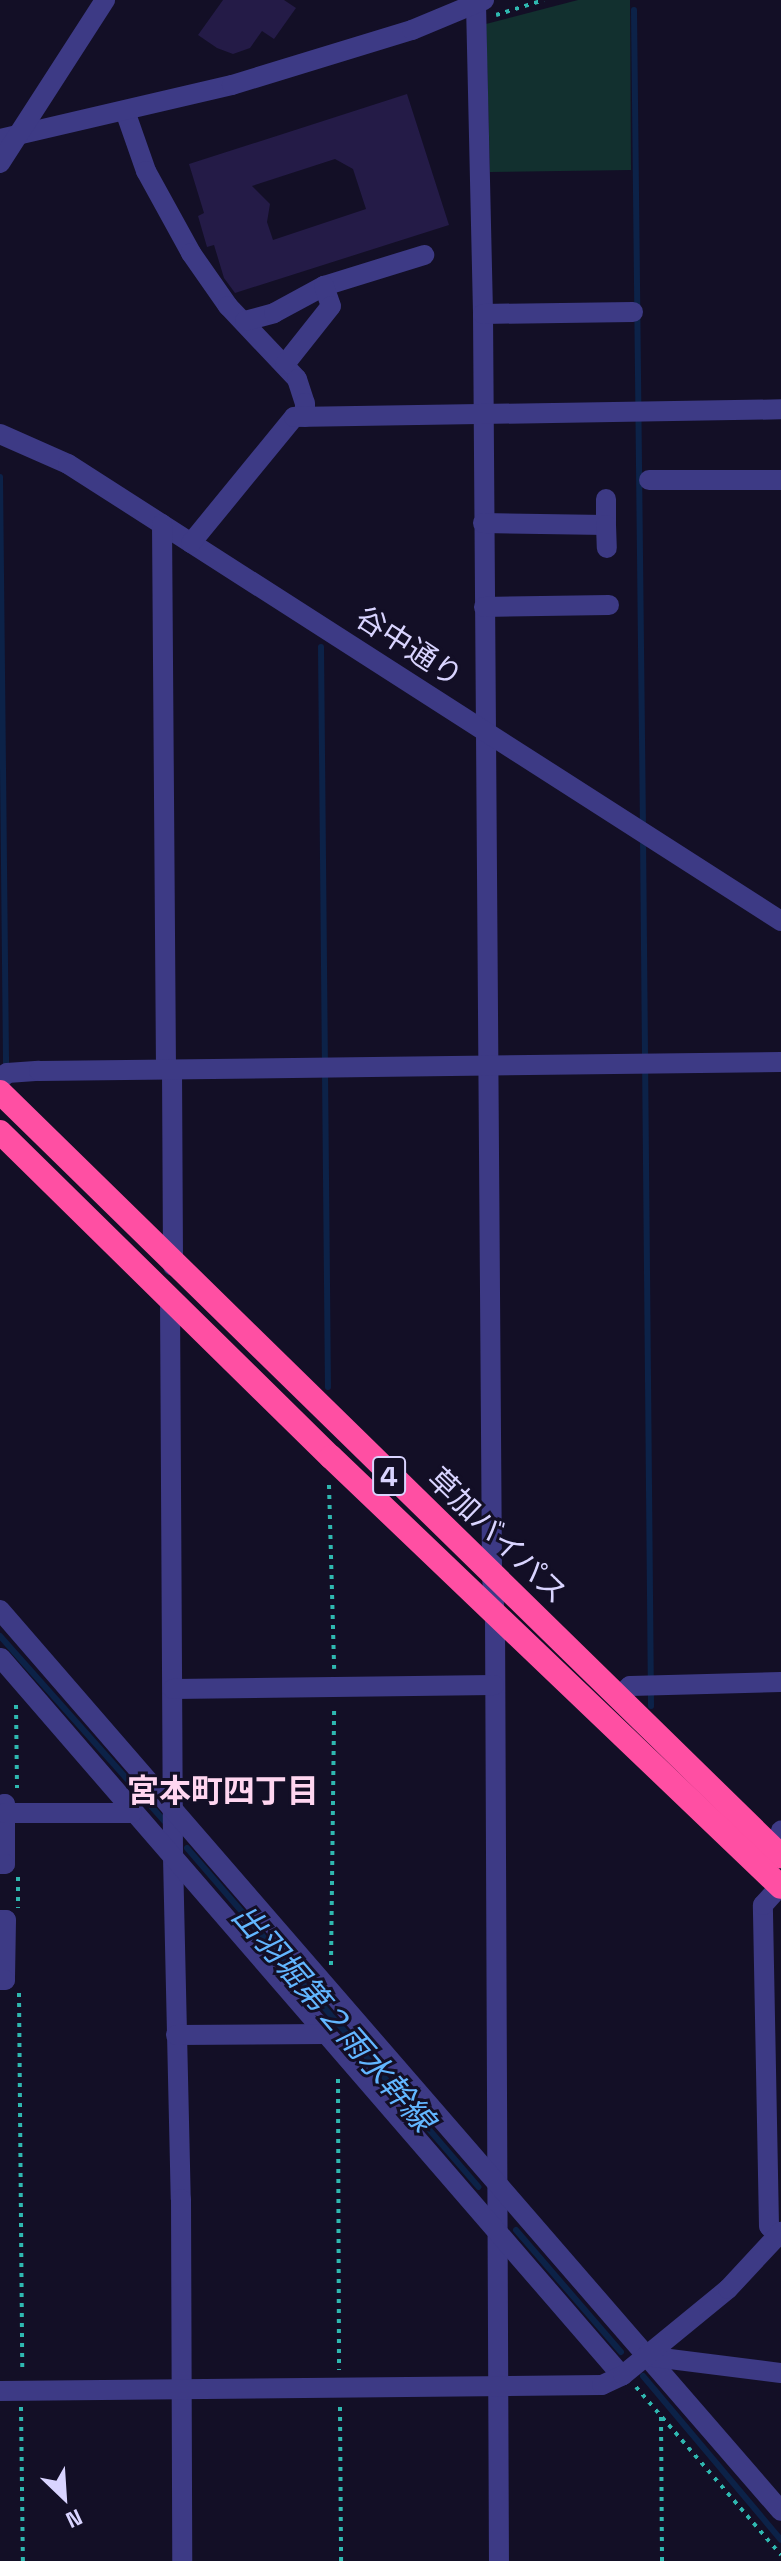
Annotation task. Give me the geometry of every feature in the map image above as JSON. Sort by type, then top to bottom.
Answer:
[{"type":"highway","name":"草加バイパス","points":[[0,1092],[173,1266],[492,1576],[779,1846]]},
{"type":"highway","name":"草加バイパス","points":[[0,1132],[495,1615],[780,1887]]},
{"type":"street","points":[[0,163],[10,137],[105,0]]},
{"type":"street","points":[[10,137],[232,85],[483,7],[482,413],[500,2189],[497,2234],[499,2561]]},
{"type":"street","points":[[125,111],[146,171],[191,253],[221,297],[285,364],[303,390],[305,417]]},
{"type":"street","points":[[245,321],[274,313],[324,286],[424,255]]},
{"type":"street","points":[[285,364],[331,306],[324,286]]},
{"type":"street","points":[[483,314],[633,312]]},
{"type":"street","points":[[191,543],[289,420],[305,417],[482,413],[781,409]]},
{"type":"street","name":"谷中通り","points":[[0,434],[47,452],[781,921]]},
{"type":"street","points":[[649,480],[781,480]]},
{"type":"street","points":[[606,499],[607,548]]},
{"type":"street","points":[[483,523],[606,525]]},
{"type":"street","points":[[162,524],[173,1266]]},
{"type":"street","points":[[484,607],[609,605]]},
{"type":"street","points":[[0,1080],[7,1073],[169,1069],[781,1062]]},
{"type":"street","points":[[170,1299],[182,2561]]},
{"type":"street","points":[[0,1610],[781,2511]]},
{"type":"street","points":[[1,1658],[132,1813],[623,2376]]},
{"type":"street","points":[[619,1696],[630,1686],[781,1682]]},
{"type":"street","points":[[173,1689],[494,1685]]},
{"type":"street","points":[[9,1867],[5,1864],[8,1811],[132,1813]]},
{"type":"street","points":[[0,2391],[22,2384],[181,2389],[602,2385],[623,2376],[728,2289],[779,2234],[769,2226],[763,1905],[780,1887]]},
{"type":"street","points":[[9,1919],[6,1920],[5,1980],[10,1981]]},
{"type":"street","points":[[176,2035],[331,2041]]},
{"type":"street","points":[[646,2356],[781,2373]]},
{"type":"path","points":[[483,7],[544,0]]},
{"type":"path","points":[[329,1472],[335,1687],[331,1995]]},
{"type":"path","points":[[8,1811],[17,1676]]},
{"type":"path","points":[[9,1867],[9,1919]]},
{"type":"path","points":[[10,1981],[22,2384],[23,2561]]},
{"type":"path","points":[[331,2041],[341,2561]]},
{"type":"path","points":[[623,2376],[781,2555]]},
{"type":"path","points":[[661,2417],[662,2561]]},
{"type":"green space","points":[[578,0],[630,0],[631,170],[490,172],[486,24]]},
{"type":"building","points":[[223,0],[284,0],[296,8],[274,39],[262,31],[250,48],[233,54],[198,35]]},
{"type":"building","points":[[407,94],[449,225],[235,293],[224,278],[214,245],[207,247],[198,216],[204,213],[189,164]],"holes":[[[335,159],[353,169],[366,209],[273,240],[267,222],[270,204],[252,186]]]},
{"type":"waterway","points":[[634,10],[643,827]]},
{"type":"waterway","points":[[0,477],[6,1063]]},
{"type":"waterway","points":[[321,647],[328,1387]]},
{"type":"waterway","points":[[643,838],[651,1706]]},
{"type":"waterway","name":"出羽堀第２雨水幹線","points":[[0,1636],[164,1821]]},
{"type":"waterway","name":"出羽堀第２雨水幹線","points":[[187,1848],[479,2187]]},
{"type":"waterway","name":"出羽堀第２雨水幹線","points":[[516,2230],[621,2352]]},
{"type":"waterway","name":"出羽堀第２雨水幹線","points":[[643,2376],[781,2540]]},
{"type":"district","name":"宮本町四丁目","points":[[223,1791]]}]
